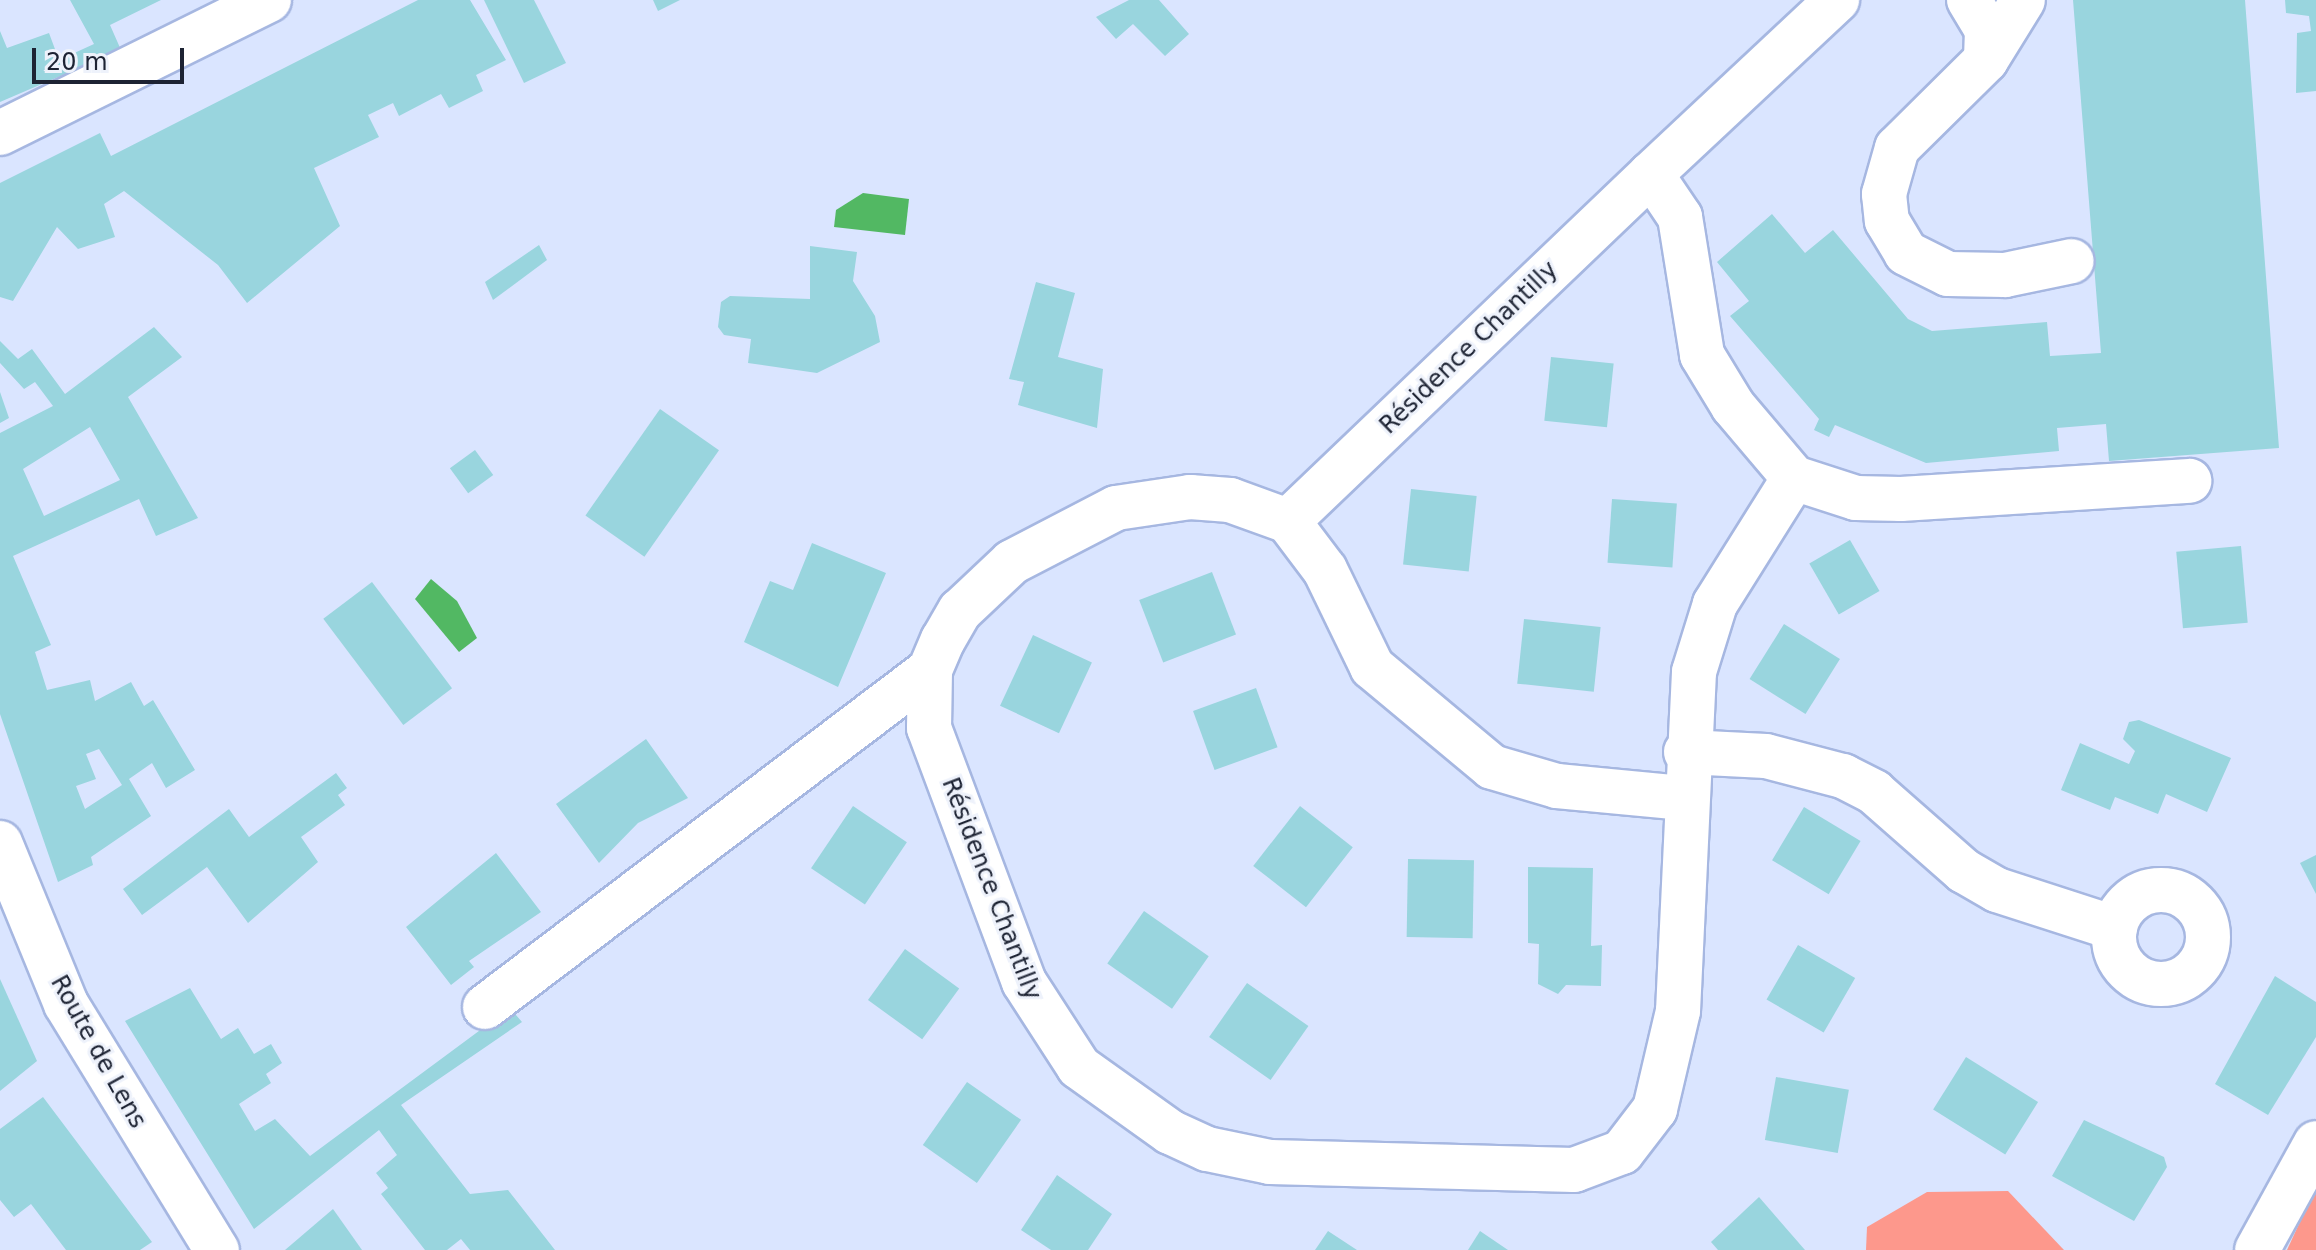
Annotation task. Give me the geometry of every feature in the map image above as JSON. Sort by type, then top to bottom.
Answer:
[{"type":"street","points":[[0,133],[269,0]]},
{"type":"street","name":"Résidence Chantilly","points":[[1794,478],[1715,604],[1694,672],[1686,752],[1674,1044],[1655,1109],[1622,1152],[1574,1170],[1236,1157],[1170,1132],[1104,1089],[1039,1011],[929,728],[930,670],[960,611],[987,584],[1083,520],[1190,497],[1230,500],[1288,521],[1837,0]]},
{"type":"street","points":[[1969,0],[1987,30],[1986,60]]},
{"type":"street","points":[[2023,0],[2013,27],[1986,60],[1897,148],[1884,194],[1887,221],[1906,253],[1948,274],[2005,275],[2072,261]]},
{"type":"street","points":[[1651,174],[1680,217],[1702,355],[1794,478],[1831,493],[1901,499],[2189,481]]},
{"type":"street","points":[[1288,521],[1325,570],[1372,667],[1492,767],[1557,786],[1684,798]]},
{"type":"street","points":[[485,1007],[930,670]]},
{"type":"street","points":[[1686,752],[1766,756],[1843,776],[1874,792],[1964,871],[1997,890],[2115,928]]},
{"type":"street","name":"Route de Lens","points":[[0,843],[66,1004],[217,1250]]},
{"type":"street","points":[[2257,1250],[2316,1143]]},
{"type":"shaded area","points":[[863,193],[909,199],[905,235],[834,227],[836,210]]},
{"type":"shaded area","points":[[431,579],[457,601],[477,638],[459,652],[415,599]]},
{"type":"shaded area","points":[[2316,1190],[2316,1250],[2287,1250],[2310,1200]]},
{"type":"shaded area","points":[[2008,1191],[2064,1250],[1866,1250],[1867,1227],[1927,1192]]},
{"type":"building","points":[[70,0],[161,0],[110,25],[121,50],[0,102],[0,31],[7,48],[49,33],[59,60],[94,44]]},
{"type":"building","points":[[418,0],[470,0],[506,60],[476,75],[483,91],[449,108],[441,94],[399,116],[393,103],[368,115],[379,137],[314,168],[340,226],[247,303],[218,265],[124,191],[104,204],[115,237],[78,249],[57,227],[13,301],[0,297],[0,183],[100,133],[111,156]]},
{"type":"building","points":[[484,0],[534,0],[566,63],[524,83]]},
{"type":"building","points":[[653,0],[680,0],[658,11]]},
{"type":"building","points":[[1129,0],[1159,0],[1189,34],[1165,56],[1133,24],[1116,39],[1096,17]]},
{"type":"building","points":[[2073,0],[2245,0],[2279,448],[2109,461],[2106,424],[2057,428],[2059,451],[1926,463],[1835,425],[1829,437],[1814,430],[1819,419],[1730,316],[1749,301],[1717,262],[1772,214],[1805,253],[1833,230],[1908,319],[1932,331],[2047,322],[2050,356],[2101,353]]},
{"type":"building","points":[[2285,0],[2316,0],[2316,91],[2296,93],[2297,33],[2311,31],[2309,16],[2286,13]]},
{"type":"building","points":[[539,245],[547,260],[493,300],[485,282]]},
{"type":"building","points":[[810,246],[857,252],[853,281],[875,316],[880,342],[817,373],[748,363],[751,339],[724,335],[718,327],[721,302],[730,296],[810,299]]},
{"type":"building","points":[[1036,282],[1075,293],[1058,357],[1103,369],[1097,428],[1018,405],[1024,382],[1009,379]]},
{"type":"building","points":[[154,327],[182,357],[128,397],[198,518],[156,536],[139,499],[13,556],[51,645],[35,652],[47,690],[90,680],[95,701],[131,682],[144,706],[153,700],[195,770],[166,788],[152,763],[129,779],[151,816],[91,857],[93,865],[58,882],[0,714],[0,433],[53,406],[35,382],[24,389],[0,363],[0,341],[18,359],[32,349],[65,394]],"holes":[[[90,427],[120,480],[44,516],[23,469]],[[99,749],[122,785],[85,809],[76,786],[96,779],[86,754]]]},
{"type":"building","points":[[1551,357],[1614,364],[1607,427],[1544,421]]},
{"type":"building","points":[[0,392],[9,418],[0,423]]},
{"type":"building","points":[[660,409],[719,450],[644,557],[585,515]]},
{"type":"building","points":[[475,450],[493,475],[468,493],[450,468]]},
{"type":"building","points":[[1411,489],[1477,496],[1469,571],[1403,565]]},
{"type":"building","points":[[1612,499],[1677,504],[1672,567],[1608,563]]},
{"type":"building","points":[[1850,540],[1880,591],[1839,615],[1809,564]]},
{"type":"building","points":[[812,543],[886,573],[838,687],[744,642],[770,581],[793,590]]},
{"type":"building","points":[[2241,546],[2248,623],[2183,628],[2176,552]]},
{"type":"building","points":[[1212,572],[1236,635],[1163,663],[1139,600]]},
{"type":"building","points":[[372,582],[452,688],[403,725],[323,619]]},
{"type":"building","points":[[1524,619],[1601,627],[1594,692],[1517,684]]},
{"type":"building","points":[[1784,624],[1840,659],[1806,714],[1750,679]]},
{"type":"building","points":[[1033,635],[1092,662],[1059,733],[1000,706]]},
{"type":"building","points":[[1256,688],[1278,747],[1215,770],[1193,711]]},
{"type":"building","points":[[2139,720],[2231,758],[2207,812],[2166,794],[2158,814],[2115,797],[2110,810],[2061,790],[2080,743],[2129,764],[2135,751],[2123,739],[2129,722]]},
{"type":"building","points":[[646,739],[688,798],[638,823],[599,863],[556,804]]},
{"type":"building","points":[[336,773],[347,788],[338,795],[345,805],[301,837],[318,862],[248,923],[207,867],[142,915],[123,889],[229,809],[249,837]]},
{"type":"building","points":[[853,806],[907,842],[865,905],[811,868]]},
{"type":"building","points":[[1300,806],[1353,847],[1306,907],[1253,866]]},
{"type":"building","points":[[1804,807],[1861,841],[1829,894],[1772,860]]},
{"type":"building","points":[[496,853],[541,912],[469,961],[474,967],[451,985],[406,927]]},
{"type":"building","points":[[2316,855],[2316,894],[2300,863]]},
{"type":"building","points":[[1408,859],[1474,860],[1473,938],[1407,937]]},
{"type":"building","points":[[1528,867],[1593,868],[1591,946],[1602,945],[1601,986],[1566,985],[1558,994],[1538,984],[1539,944],[1528,943]]},
{"type":"building","points":[[1144,911],[1209,956],[1172,1009],[1107,963]]},
{"type":"building","points":[[1798,945],[1855,978],[1824,1033],[1766,1000]]},
{"type":"building","points":[[905,949],[959,988],[922,1039],[868,1000]]},
{"type":"building","points":[[2275,976],[2316,1002],[2316,1037],[2268,1115],[2215,1084]]},
{"type":"building","points":[[0,979],[37,1061],[0,1091]]},
{"type":"building","points":[[1247,983],[1308,1026],[1271,1080],[1209,1037]]},
{"type":"building","points":[[190,988],[221,1039],[238,1028],[254,1054],[271,1044],[282,1063],[266,1074],[271,1083],[239,1104],[255,1131],[275,1119],[310,1156],[510,1008],[522,1022],[401,1105],[470,1194],[508,1190],[555,1250],[470,1250],[461,1239],[447,1250],[425,1250],[381,1194],[388,1188],[376,1173],[397,1155],[379,1130],[254,1229],[125,1021]]},
{"type":"building","points":[[1966,1057],[2038,1102],[2005,1155],[1933,1110]]},
{"type":"building","points":[[1776,1077],[1849,1090],[1838,1153],[1765,1140]]},
{"type":"building","points":[[967,1082],[1021,1120],[977,1183],[923,1145]]},
{"type":"building","points":[[43,1097],[152,1242],[140,1250],[66,1250],[31,1204],[14,1217],[0,1200],[0,1129]]},
{"type":"building","points":[[2084,1120],[2164,1157],[2167,1167],[2134,1221],[2052,1176]]},
{"type":"building","points":[[1057,1175],[1112,1214],[1088,1250],[1051,1250],[1021,1230]]},
{"type":"building","points":[[1759,1197],[1805,1250],[1718,1250],[1711,1242]]},
{"type":"building","points":[[333,1209],[362,1250],[285,1250]]},
{"type":"building","points":[[1328,1231],[1357,1250],[1315,1250]]},
{"type":"building","points":[[1480,1231],[1508,1250],[1468,1250]]}]
